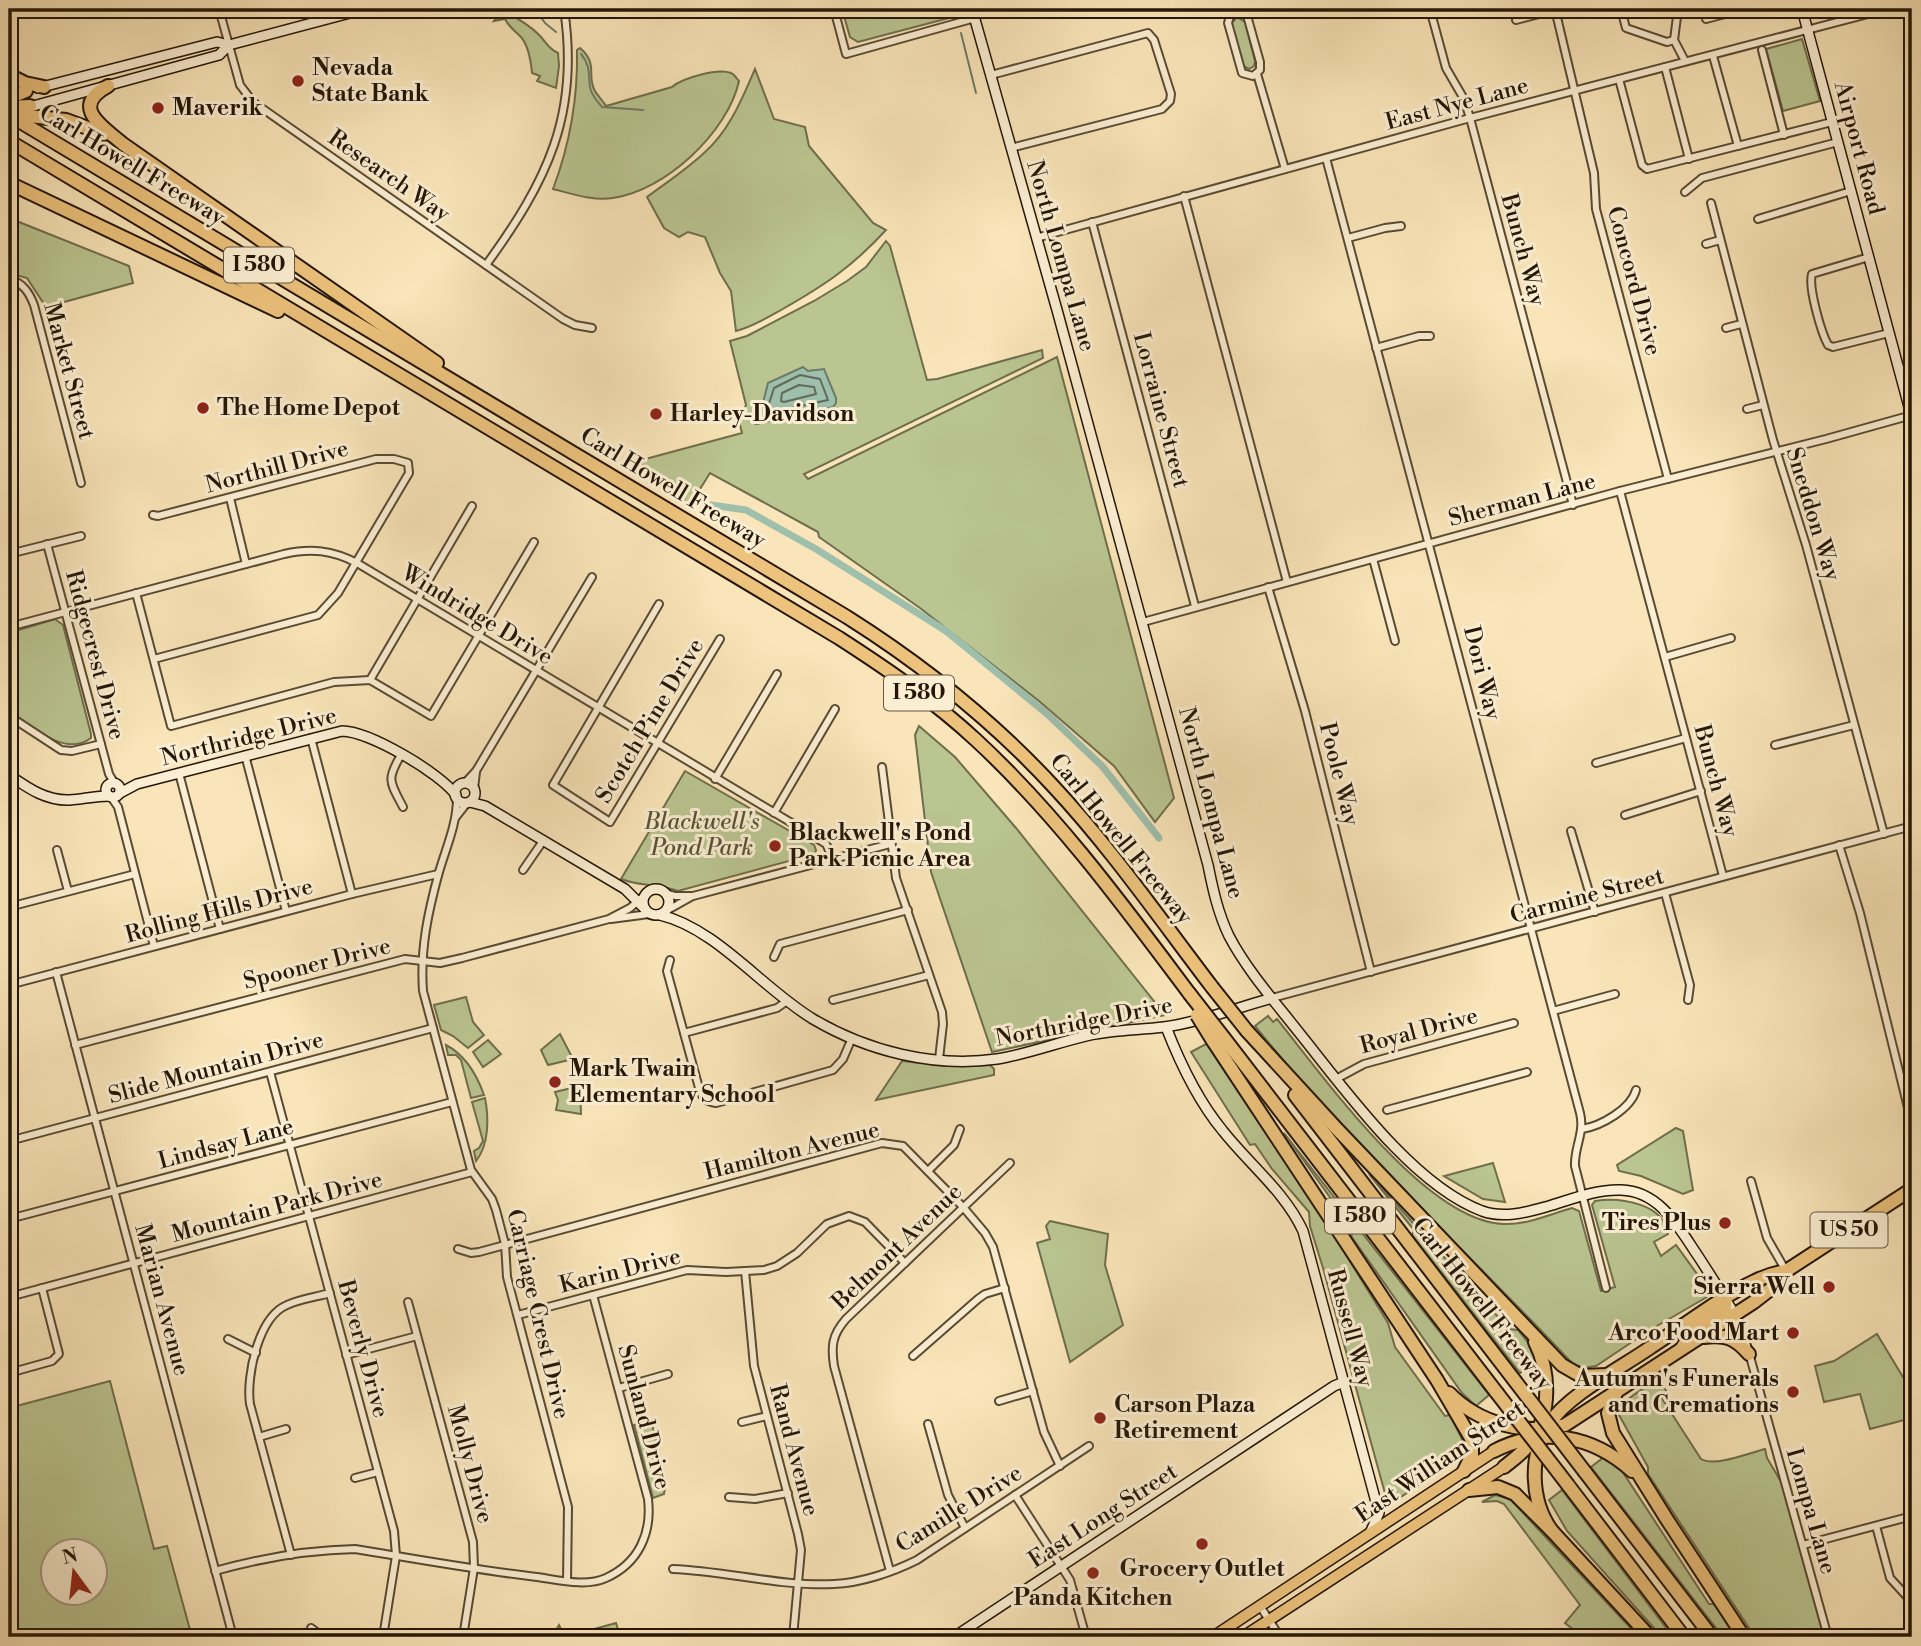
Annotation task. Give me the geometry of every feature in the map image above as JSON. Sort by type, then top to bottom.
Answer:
[{"type":"highway","points":[[9,75],[25,83],[44,87]]},
{"type":"highway","points":[[108,86],[94,97],[90,110],[97,122],[123,144],[455,375],[469,390]]},
{"type":"highway","points":[[9,97],[26,91]]},
{"type":"highway","points":[[9,112],[30,106]]},
{"type":"highway","points":[[9,112],[66,120],[87,126],[123,144]]},
{"type":"highway","name":"Carl Howell Freeway","points":[[9,112],[847,617],[949,688],[1006,738],[1061,794],[1247,1031],[1712,1637]]},
{"type":"highway","name":"Carl Howell Freeway","points":[[14,144],[839,638],[916,691],[974,738],[1043,808],[1175,975],[1218,1039],[1497,1393],[1684,1637]]},
{"type":"highway","points":[[9,183],[270,307],[429,393]]},
{"type":"highway","points":[[1247,1031],[1520,1322],[1572,1372],[1587,1376],[1611,1374]]},
{"type":"highway","points":[[1218,1039],[1437,1380],[1472,1440],[1472,1455],[1464,1471]]},
{"type":"highway","name":"US 50","points":[[1616,1393],[1768,1292],[1786,1271],[1912,1189]]},
{"type":"highway","name":"US 50","points":[[1540,1432],[1573,1399],[1725,1298],[1759,1279],[1786,1271]]},
{"type":"highway","points":[[1680,1351],[1693,1331],[1725,1309],[1725,1298]]},
{"type":"highway","points":[[1520,1322],[1533,1338],[1544,1367],[1546,1392],[1535,1471],[1536,1493],[1544,1518],[1552,1531]]},
{"type":"highway","points":[[1700,1338],[1727,1336],[1737,1341],[1749,1354]]},
{"type":"highway","points":[[1437,1380],[1458,1402],[1474,1413],[1499,1423],[1577,1439],[1602,1448],[1642,1481]]},
{"type":"highway","points":[[1494,1451],[1565,1425],[1616,1393]]},
{"type":"highway","points":[[1616,1393],[1608,1413],[1610,1425],[1642,1481],[1744,1637]]},
{"type":"highway","points":[[1504,1467],[1540,1432]]},
{"type":"highway","points":[[1469,1490],[1491,1487],[1509,1490],[1552,1531],[1650,1637]]},
{"type":"main road","name":"East William Street","points":[[1213,1637],[1494,1451]]},
{"type":"main road","name":"East William Street","points":[[1243,1637],[1504,1467]]},
{"type":"street","name":"Research Way","points":[[219,9],[240,86],[254,104],[569,322],[592,328]]},
{"type":"street","points":[[26,91],[217,42],[229,45],[365,9]]},
{"type":"street","points":[[486,265],[531,199],[556,139],[568,70],[564,9]]},
{"type":"street","points":[[834,9],[846,54],[974,13]]},
{"type":"street","name":"Bunch Way","points":[[1430,9],[1446,68],[1464,99],[1470,118],[1573,505]]},
{"type":"street","points":[[1516,20],[1555,9]]},
{"type":"street","name":"Concord Drive","points":[[1555,9],[1594,173],[1596,209],[1668,479]]},
{"type":"street","points":[[1621,9],[1626,28],[1631,31],[1667,42],[1674,40]]},
{"type":"street","points":[[1678,9],[1674,40],[1685,61]]},
{"type":"street","points":[[1706,19],[1744,9]]},
{"type":"street","name":"Airport Road","points":[[1802,9],[1912,416]]},
{"type":"street","name":"East Nye Lane","points":[[1036,238],[1470,118],[1887,9]]},
{"type":"street","points":[[1257,74],[1244,75],[1239,66],[1228,23],[1228,18],[1234,12],[1246,13],[1248,19],[1260,62],[1257,74],[1285,169]]},
{"type":"street","name":"North Lompa Lane","points":[[974,13],[1143,622],[1217,907],[1234,945],[1336,1079],[1397,1149],[1436,1183],[1472,1206],[1489,1213],[1509,1215],[1608,1191],[1639,1193],[1656,1202],[1677,1225],[1735,1315]]},
{"type":"street","points":[[991,75],[1148,33],[1154,40],[1171,94],[1170,101],[1162,109],[1011,148]]},
{"type":"street","points":[[30,106],[219,55],[229,45]]},
{"type":"street","points":[[1762,50],[1784,135]]},
{"type":"street","points":[[1713,55],[1738,146]]},
{"type":"street","points":[[1665,66],[1689,159]]},
{"type":"street","points":[[1619,79],[1644,168],[1832,122]]},
{"type":"street","points":[[1685,192],[1702,178],[1838,142]]},
{"type":"street","name":"Dori Way","points":[[1326,158],[1580,1113],[1583,1129],[1574,1158],[1606,1287]]},
{"type":"street","points":[[1758,219],[1851,191]]},
{"type":"street","points":[[1184,197],[1287,582]]},
{"type":"street","name":"Sneddon Way","points":[[1711,203],[1763,405],[1806,545],[1884,834]]},
{"type":"street","name":"Lorraine Street","points":[[1092,222],[1195,606]]},
{"type":"street","points":[[1348,238],[1401,226]]},
{"type":"street","points":[[1706,244],[1720,240]]},
{"type":"street","points":[[1869,257],[1812,274],[1811,285],[1824,336],[1828,345],[1833,347],[1889,333]]},
{"type":"street","name":"Market Street","points":[[9,279],[28,290],[34,305],[81,483]]},
{"type":"street","points":[[1726,328],[1741,324]]},
{"type":"street","points":[[1376,348],[1419,336],[1430,336]]},
{"type":"street","points":[[1747,409],[1763,405]]},
{"type":"street","name":"Sherman Lane","points":[[1143,622],[1620,491],[1912,416]]},
{"type":"street","name":"Northill Drive","points":[[153,515],[230,498],[376,459],[402,460],[409,465],[409,473],[357,563]]},
{"type":"street","name":"Bunch Way","points":[[1620,491],[1723,876]]},
{"type":"street","points":[[230,498],[246,564]]},
{"type":"street","points":[[370,680],[472,506]]},
{"type":"street","points":[[9,554],[81,536]]},
{"type":"street","points":[[136,593],[171,726],[334,682],[370,680],[431,716],[534,542]]},
{"type":"street","name":"Ridgecrest Drive","points":[[47,544],[154,946]]},
{"type":"street","name":"Windridge Drive","points":[[9,627],[284,554],[312,550],[330,552],[357,563],[826,844],[833,858]]},
{"type":"street","points":[[1373,559],[1395,641]]},
{"type":"street","points":[[154,659],[318,615],[332,602],[357,563]]},
{"type":"street","points":[[476,772],[475,791],[468,803],[456,797],[456,790],[476,772],[593,578]]},
{"type":"street","name":"Poole Way","points":[[1268,587],[1311,735],[1371,972]]},
{"type":"street","points":[[598,709],[659,604]]},
{"type":"street","points":[[1665,657],[1731,638]]},
{"type":"street","name":"Scotch Pine Drive","points":[[598,709],[554,785],[610,822],[720,639]]},
{"type":"street","points":[[715,779],[777,674]]},
{"type":"street","points":[[774,813],[835,709]]},
{"type":"street","points":[[9,716],[61,750],[72,751],[101,744]]},
{"type":"street","points":[[1775,745],[1854,725]]},
{"type":"street","name":"Northridge Drive","points":[[9,775],[47,797],[66,800],[86,798],[335,732],[355,732],[373,738],[442,780],[456,797]]},
{"type":"street","points":[[311,738],[352,894]]},
{"type":"street","points":[[1596,763],[1686,738]]},
{"type":"street","points":[[245,755],[286,911]]},
{"type":"street","points":[[401,755],[390,774],[390,781],[403,807]]},
{"type":"street","points":[[882,767],[896,878],[942,1012],[939,1059]]},
{"type":"street","points":[[179,773],[220,929]]},
{"type":"street","name":"Northridge Drive","points":[[442,780],[463,784]]},
{"type":"street","points":[[463,784],[469,784],[475,791]]},
{"type":"street","name":"Northridge Drive","points":[[475,791],[485,806]]},
{"type":"street","points":[[1625,815],[1701,791]]},
{"type":"street","name":"Carriage Crest Drive","points":[[456,797],[455,819],[424,932],[421,961],[423,990],[472,1172],[492,1199],[505,1244],[507,1277],[568,1507],[567,1581]]},
{"type":"street","name":"Northridge Drive","points":[[468,803],[485,806],[645,902],[666,904],[686,925],[729,954],[813,1019],[852,1038],[894,1052],[939,1059],[996,1059],[1108,1031],[1166,1027],[1272,998]]},
{"type":"street","name":"Carriage Crest Drive","points":[[455,819],[468,803]]},
{"type":"street","name":"Carmine Street","points":[[1272,998],[1912,826]]},
{"type":"street","points":[[1571,831],[1595,912]]},
{"type":"street","points":[[523,870],[543,841]]},
{"type":"street","points":[[666,904],[890,844]]},
{"type":"street","points":[[1839,845],[1860,913],[1912,1124]]},
{"type":"street","points":[[57,850],[68,891]]},
{"type":"street","points":[[9,908],[135,874]]},
{"type":"street","name":"Rolling Hills Drive","points":[[9,985],[286,911],[439,874]]},
{"type":"street","name":"Northridge Drive","points":[[620,887],[645,902],[666,904],[686,925]]},
{"type":"street","points":[[1665,893],[1689,982],[1688,1000]]},
{"type":"street","points":[[666,904],[675,896],[693,896]]},
{"type":"street","name":"Spooner Drive","points":[[610,919],[645,902]]},
{"type":"street","name":"Spooner Drive","points":[[75,1045],[405,959],[440,962],[462,958],[610,919],[645,902]]},
{"type":"street","points":[[774,957],[780,944],[908,910]]},
{"type":"street","points":[[670,960],[667,971],[701,1095],[705,1100],[716,1103],[833,1070],[844,1059],[852,1038]]},
{"type":"street","name":"Marian Avenue","points":[[56,972],[233,1637]]},
{"type":"street","points":[[834,1000],[929,975]]},
{"type":"street","points":[[1553,1011],[1615,994]]},
{"type":"street","points":[[684,1032],[778,1008],[787,1001]]},
{"type":"street","name":"Royal Drive","points":[[1336,1079],[1364,1064],[1514,1023]]},
{"type":"street","name":"Russell Way","points":[[1166,1027],[1180,1060],[1214,1120],[1282,1196],[1296,1217],[1309,1251],[1379,1513]]},
{"type":"street","name":"Slide Mountain Drive","points":[[9,1140],[433,1028]]},
{"type":"street","name":"Beverly Drive","points":[[270,1072],[394,1531],[396,1556],[383,1637]]},
{"type":"street","points":[[1387,1110],[1527,1072]]},
{"type":"street","points":[[1583,1129],[1600,1123],[1626,1106],[1636,1090]]},
{"type":"street","name":"Lindsay Lane","points":[[9,1219],[452,1102]]},
{"type":"street","points":[[928,1171],[954,1145],[960,1129]]},
{"type":"street","name":"Hamilton Avenue","points":[[458,1249],[471,1253],[883,1143],[903,1146],[963,1208],[985,1233],[993,1247],[1044,1432],[1060,1466]]},
{"type":"street","name":"Belmont Avenue","points":[[890,1571],[831,1350],[834,1336],[837,1329],[905,1262],[1010,1163]]},
{"type":"street","name":"Mountain Park Drive","points":[[9,1297],[472,1172]]},
{"type":"street","points":[[1751,1181],[1767,1238],[1786,1271]]},
{"type":"street","name":"Karin Drive","points":[[518,1315],[688,1270],[764,1270],[788,1261],[827,1224],[841,1217],[849,1216],[865,1222],[905,1262]]},
{"type":"street","name":"Rand Avenue","points":[[745,1271],[751,1349],[800,1550],[793,1637]]},
{"type":"street","points":[[9,1373],[52,1361],[59,1354],[42,1288]]},
{"type":"street","points":[[913,1356],[978,1299],[1005,1288]]},
{"type":"street","points":[[290,1555],[249,1394],[256,1353],[268,1320],[285,1305],[330,1293]]},
{"type":"street","name":"Sunland Drive","points":[[567,1581],[585,1583],[606,1578],[630,1564],[641,1547],[650,1518],[648,1499],[593,1295]]},
{"type":"street","name":"Molly Drive","points":[[408,1302],[473,1542],[474,1568],[463,1637]]},
{"type":"street","name":"Lompa Lane","points":[[1735,1315],[1749,1354],[1828,1637]]},
{"type":"street","points":[[346,1355],[417,1336]]},
{"type":"street","points":[[229,1339],[256,1353]]},
{"type":"street","points":[[619,1388],[668,1374]]},
{"type":"street","name":"East Long Street","points":[[954,1637],[1334,1386],[1344,1382]]},
{"type":"street","points":[[999,1401],[1033,1391]]},
{"type":"street","points":[[742,1422],[767,1416]]},
{"type":"street","points":[[928,1424],[948,1494],[965,1528]]},
{"type":"street","points":[[259,1437],[286,1429]]},
{"type":"street","name":"Camille Drive","points":[[673,1569],[797,1582],[846,1583],[890,1571],[917,1560],[1089,1446]]},
{"type":"street","points":[[355,1478],[378,1472]]},
{"type":"street","points":[[729,1497],[755,1499],[788,1493]]},
{"type":"street","points":[[1015,1495],[1073,1588],[1086,1637]]},
{"type":"street","points":[[1369,1534],[1379,1513],[1390,1516],[1398,1514]]},
{"type":"street","points":[[1802,1545],[1912,1516]]},
{"type":"street","points":[[1876,1526],[1890,1578],[1912,1602]]},
{"type":"street","points":[[215,1571],[255,1559],[355,1549],[567,1581]]},
{"type":"street","points":[[1260,1606],[1280,1637]]},
{"type":"street","points":[[311,1628],[323,1637]]},
{"type":"green space","points":[[842,9],[946,9],[949,18],[858,42],[850,37]]},
{"type":"green space","points":[[502,11],[528,26],[558,53],[556,88],[537,81],[540,76],[532,73],[525,44],[505,19],[494,21]]},
{"type":"green space","points":[[1237,17],[1245,22],[1255,61],[1254,66],[1249,69],[1241,65],[1230,25]]},
{"type":"green space","points":[[1802,39],[1820,101],[1783,111],[1766,49]]},
{"type":"green space","points":[[580,48],[589,59],[595,91],[606,106],[709,73],[731,73],[739,81],[722,120],[708,139],[673,171],[633,193],[606,199],[583,196],[553,189],[572,121],[577,50]]},
{"type":"green space","points":[[755,69],[774,119],[805,127],[809,146],[873,223],[886,230],[861,255],[825,283],[765,319],[736,331],[731,291],[720,273],[705,237],[688,232],[679,237],[664,228],[647,197],[691,165],[721,135]]},
{"type":"green space","points":[[9,218],[129,266],[133,283],[46,307],[27,278],[9,273]]},
{"type":"green space","points":[[886,241],[890,246],[927,380],[1042,350],[1043,358],[804,474],[808,479],[1057,357],[1174,798],[1155,822],[1114,766],[1039,701],[920,608],[819,537],[818,532],[710,473],[690,505],[638,461],[742,433],[739,421],[746,405],[730,341],[747,336],[814,301],[866,267]],"holes":[[[824,370],[832,407],[756,424],[762,403],[807,371]]]},
{"type":"green space","points":[[55,619],[63,625],[91,734],[91,738],[81,743],[59,742],[37,731],[9,711],[9,633]]},
{"type":"green space","points":[[919,726],[955,757],[1016,828],[1165,1015],[992,1052],[931,872],[915,735]]},
{"type":"green space","name":"Blackwell's Pond Park","points":[[685,771],[814,845],[815,854],[678,891],[621,879]]},
{"type":"green space","points":[[466,997],[473,1022],[484,1035],[468,1048],[441,1030],[434,1005]]},
{"type":"green space","points":[[1268,1016],[1273,1022],[1277,1019],[1379,1142],[1410,1174],[1442,1199],[1474,1217],[1504,1224],[1530,1221],[1572,1208],[1579,1211],[1601,1291],[1615,1287],[1592,1205],[1595,1201],[1605,1200],[1639,1204],[1658,1215],[1665,1224],[1668,1234],[1654,1242],[1661,1256],[1676,1245],[1708,1289],[1707,1297],[1596,1366],[1584,1368],[1573,1364],[1370,1156],[1292,1071],[1255,1026]]},
{"type":"green space","points":[[560,1034],[573,1059],[548,1065],[541,1050]]},
{"type":"green space","points":[[488,1040],[501,1054],[483,1067],[473,1052]]},
{"type":"green space","points":[[1208,1043],[1309,1195],[1388,1323],[1395,1347],[1445,1416],[1450,1415],[1465,1445],[1452,1462],[1395,1501],[1388,1503],[1386,1497],[1310,1226],[1309,1212],[1272,1169],[1255,1144],[1250,1145],[1191,1052]]},
{"type":"green space","points":[[446,1045],[470,1066],[484,1095],[471,1098],[461,1060],[456,1055],[448,1055]]},
{"type":"green space","points":[[902,1061],[947,1066],[990,1065],[994,1069],[994,1075],[876,1100]]},
{"type":"green space","points":[[580,1086],[581,1114],[556,1110],[558,1100],[555,1092]]},
{"type":"green space","points":[[485,1098],[487,1131],[476,1161],[474,1151],[483,1141],[472,1102]]},
{"type":"green space","points":[[1676,1128],[1683,1131],[1693,1190],[1683,1194],[1641,1176],[1619,1171],[1617,1165]]},
{"type":"green space","points":[[1284,1133],[1489,1395],[1476,1406],[1462,1393],[1351,1236],[1354,1231]]},
{"type":"green space","points":[[1493,1163],[1505,1202],[1483,1199],[1444,1176]]},
{"type":"green space","points":[[1369,1174],[1509,1329],[1518,1330],[1529,1344],[1536,1361],[1520,1373],[1412,1235],[1414,1230]]},
{"type":"green space","points":[[1050,1221],[1108,1234],[1105,1265],[1123,1325],[1070,1362],[1037,1243],[1050,1239],[1046,1226]]},
{"type":"green space","points":[[1877,1334],[1912,1392],[1912,1418],[1870,1429],[1860,1394],[1824,1402],[1815,1366],[1834,1361]]},
{"type":"green space","points":[[1658,1379],[1667,1392],[1661,1397],[1701,1459],[1723,1460],[1765,1449],[1767,1458],[1783,1485],[1824,1637],[1755,1637],[1648,1474],[1648,1467],[1619,1415],[1629,1399]]},
{"type":"green space","points":[[110,1381],[154,1549],[167,1546],[192,1637],[9,1637],[9,1408]]},
{"type":"green space","points":[[651,1420],[666,1481],[664,1494],[653,1498],[634,1425]]},
{"type":"green space","points":[[1604,1457],[1622,1471],[1709,1604],[1714,1604],[1737,1637],[1723,1637],[1591,1467]]},
{"type":"green space","points":[[1562,1490],[1673,1637],[1662,1637],[1567,1531],[1549,1500]]},
{"type":"green space","points":[[1495,1495],[1510,1499],[1639,1637],[1583,1637],[1565,1623],[1580,1605],[1504,1504],[1497,1501],[1482,1502]]},
{"type":"green space","points":[[616,1623],[619,1633],[617,1637],[565,1637]]},
{"type":"green space","points":[[559,1625],[565,1637],[552,1637]]},
{"type":"water","points":[[803,367],[808,371],[824,369],[836,398],[833,407],[756,424],[755,418],[763,403],[768,383]]},
{"type":"waterway","points":[[527,9],[529,15],[540,16],[556,32]]},
{"type":"waterway","points":[[956,9],[957,14]]},
{"type":"waterway","points":[[961,33],[976,93]]},
{"type":"waterway","points":[[581,54],[588,66],[592,93],[602,107],[643,110]]},
{"type":"waterway","points":[[711,505],[746,510],[816,549],[946,631],[1046,713],[1102,766],[1159,838]]},
{"type":"place","name":"Nevada State Bank","points":[[298,81]]},
{"type":"place","name":"Maverik","points":[[158,108]]},
{"type":"place","name":"The Home Depot","points":[[203,408]]},
{"type":"place","name":"Harley-Davidson","points":[[656,414]]},
{"type":"place","name":"Blackwell's Pond Park Picnic Area","points":[[775,846]]},
{"type":"place","name":"Mark Twain Elementary School","points":[[555,1082]]},
{"type":"place","name":"Tires Plus","points":[[1725,1223]]},
{"type":"place","name":"Sierra Well","points":[[1829,1287]]},
{"type":"place","name":"Arco Food Mart","points":[[1793,1333]]},
{"type":"place","name":"Autumn's Funerals and Cremations","points":[[1793,1392]]},
{"type":"place","name":"Carson Plaza Retirement","points":[[1100,1418]]},
{"type":"place","name":"Grocery Outlet","points":[[1202,1544]]},
{"type":"place","name":"Panda Kitchen","points":[[1093,1573]]}]
